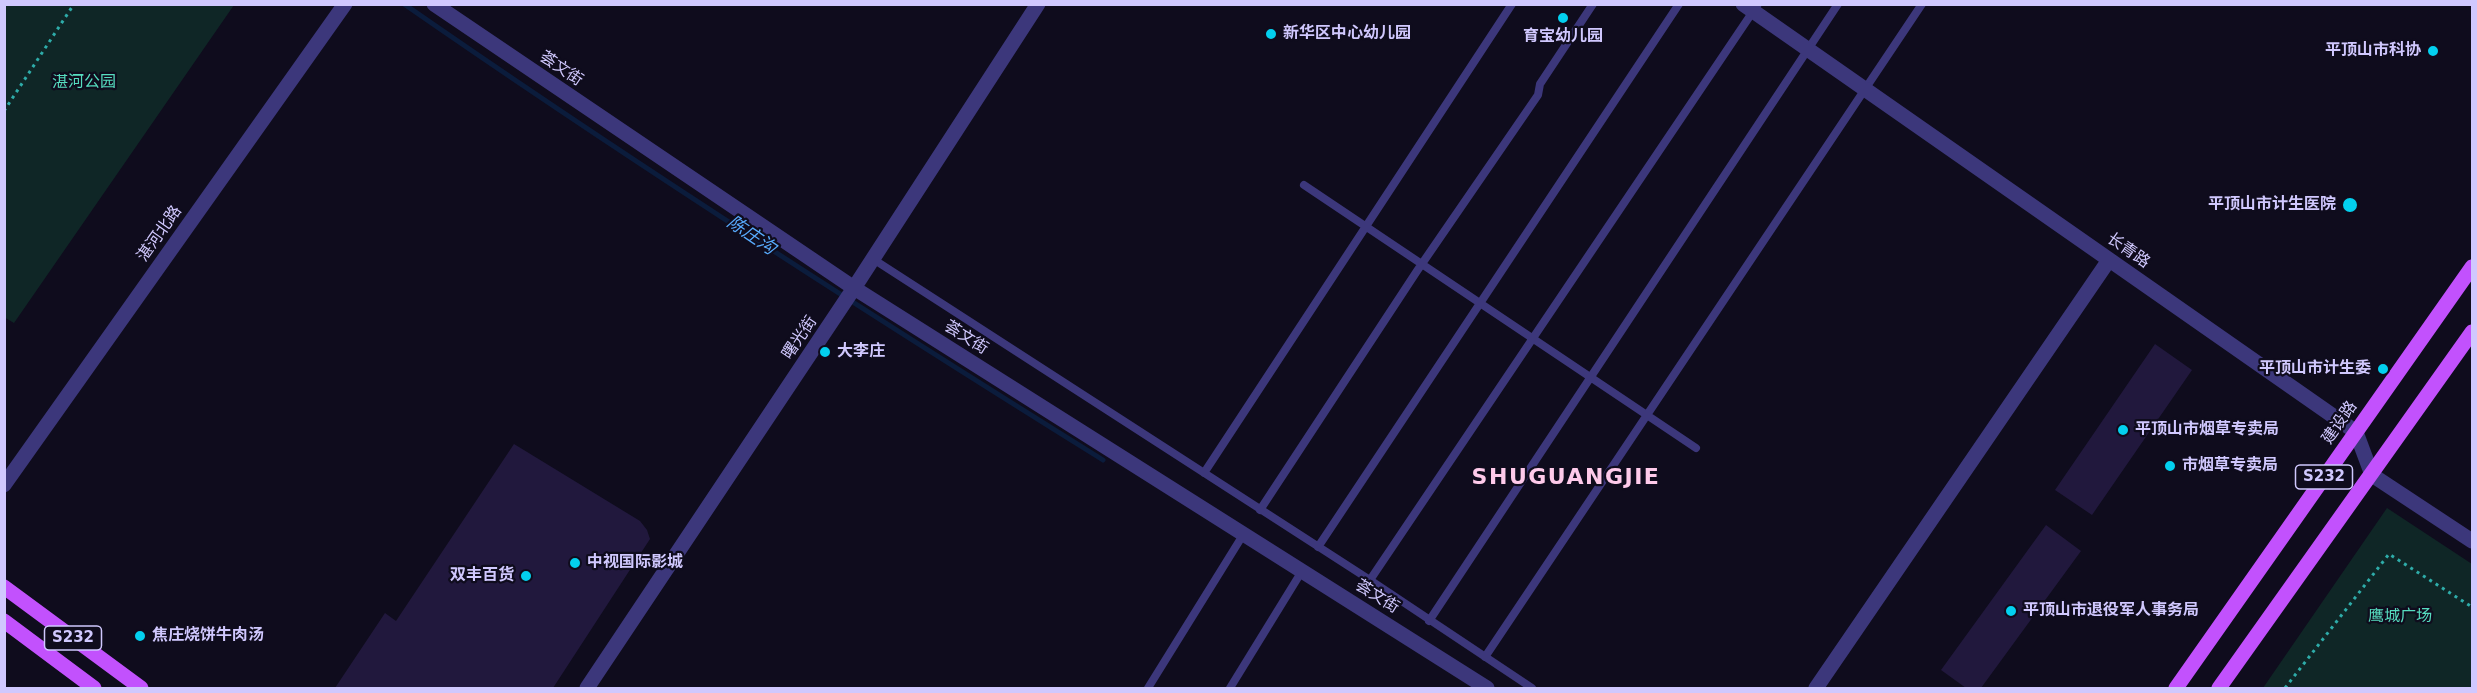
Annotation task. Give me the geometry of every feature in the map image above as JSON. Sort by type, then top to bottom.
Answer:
[{"type":"main road","name":"建设路","points":[[2176,688],[2472,267]]},
{"type":"main road","name":"S232","points":[[2219,688],[2472,332]]},
{"type":"main road","name":"S232","points":[[4,587],[141,688]]},
{"type":"main road","name":"S232","points":[[4,621],[94,688]]},
{"type":"street","name":"湛河北路","points":[[4,485],[345,4]]},
{"type":"street","name":"荟文街","points":[[434,4],[852,292],[1487,688]]},
{"type":"street","name":"曙光街","points":[[587,688],[852,292],[1038,4]]},
{"type":"street","name":"长青路","points":[[1752,7],[1809,50],[2356,432]]},
{"type":"street","points":[[1816,688],[2109,260]]},
{"type":"street","points":[[2356,432],[2372,475],[2472,541]]},
{"type":"lane","points":[[1204,473],[1512,4]]},
{"type":"lane","points":[[1260,510],[1422,264],[1538,95],[1540,84],[1593,4]]},
{"type":"lane","points":[[1318,547],[1679,4]]},
{"type":"lane","points":[[1429,621],[1838,4]]},
{"type":"lane","points":[[1485,657],[1922,4]]},
{"type":"lane","points":[[1370,580],[1752,7]]},
{"type":"lane","points":[[1304,185],[1696,448]]},
{"type":"lane","points":[[873,258],[1370,580],[1532,688]]},
{"type":"lane","points":[[1148,688],[1244,535]]},
{"type":"lane","points":[[1230,688],[1302,571]]},
{"type":"path","points":[[4,111],[74,4]]},
{"type":"path","points":[[2285,688],[2389,554],[2472,607]]},
{"type":"green space","name":"湛河公园","points":[[4,5],[234,5],[14,323],[4,317]]},
{"type":"green space","name":"鹰城广场","points":[[2387,508],[2472,564],[2472,688],[2263,688]]},
{"type":"building","name":"平顶山市烟草专卖局","points":[[2155,344],[2192,370],[2092,515],[2055,490]]},
{"type":"building","name":"双丰百货","points":[[514,444],[640,521],[650,539],[553,688],[335,688],[385,613],[396,621]]},
{"type":"building","name":"平顶山市退役军人事务局","points":[[2046,525],[2081,551],[1981,688],[1966,688],[1941,670]]},
{"type":"waterway","name":"陈庄沟","points":[[404,4],[751,237],[1103,460]]},
{"type":"place","name":"育宝幼儿园","points":[[1563,18]]},
{"type":"place","name":"新华区中心幼儿园","points":[[1271,34]]},
{"type":"place","name":"平顶山市科协","points":[[2433,51]]},
{"type":"place","name":"平顶山市计生医院","points":[[2350,205]]},
{"type":"place","name":"大李庄","points":[[825,352]]},
{"type":"place","name":"平顶山市计生委","points":[[2383,369]]},
{"type":"place","name":"平顶山市烟草专卖局","points":[[2123,430]]},
{"type":"place","name":"市烟草专卖局","points":[[2170,466]]},
{"type":"place","name":"中视国际影城","points":[[575,563]]},
{"type":"place","name":"双丰百货","points":[[526,576]]},
{"type":"place","name":"平顶山市退役军人事务局","points":[[2011,611]]},
{"type":"place","name":"焦庄烧饼牛肉汤","points":[[140,636]]},
{"type":"district","name":"SHUGUANGJIE","points":[[1566,478]]}]
